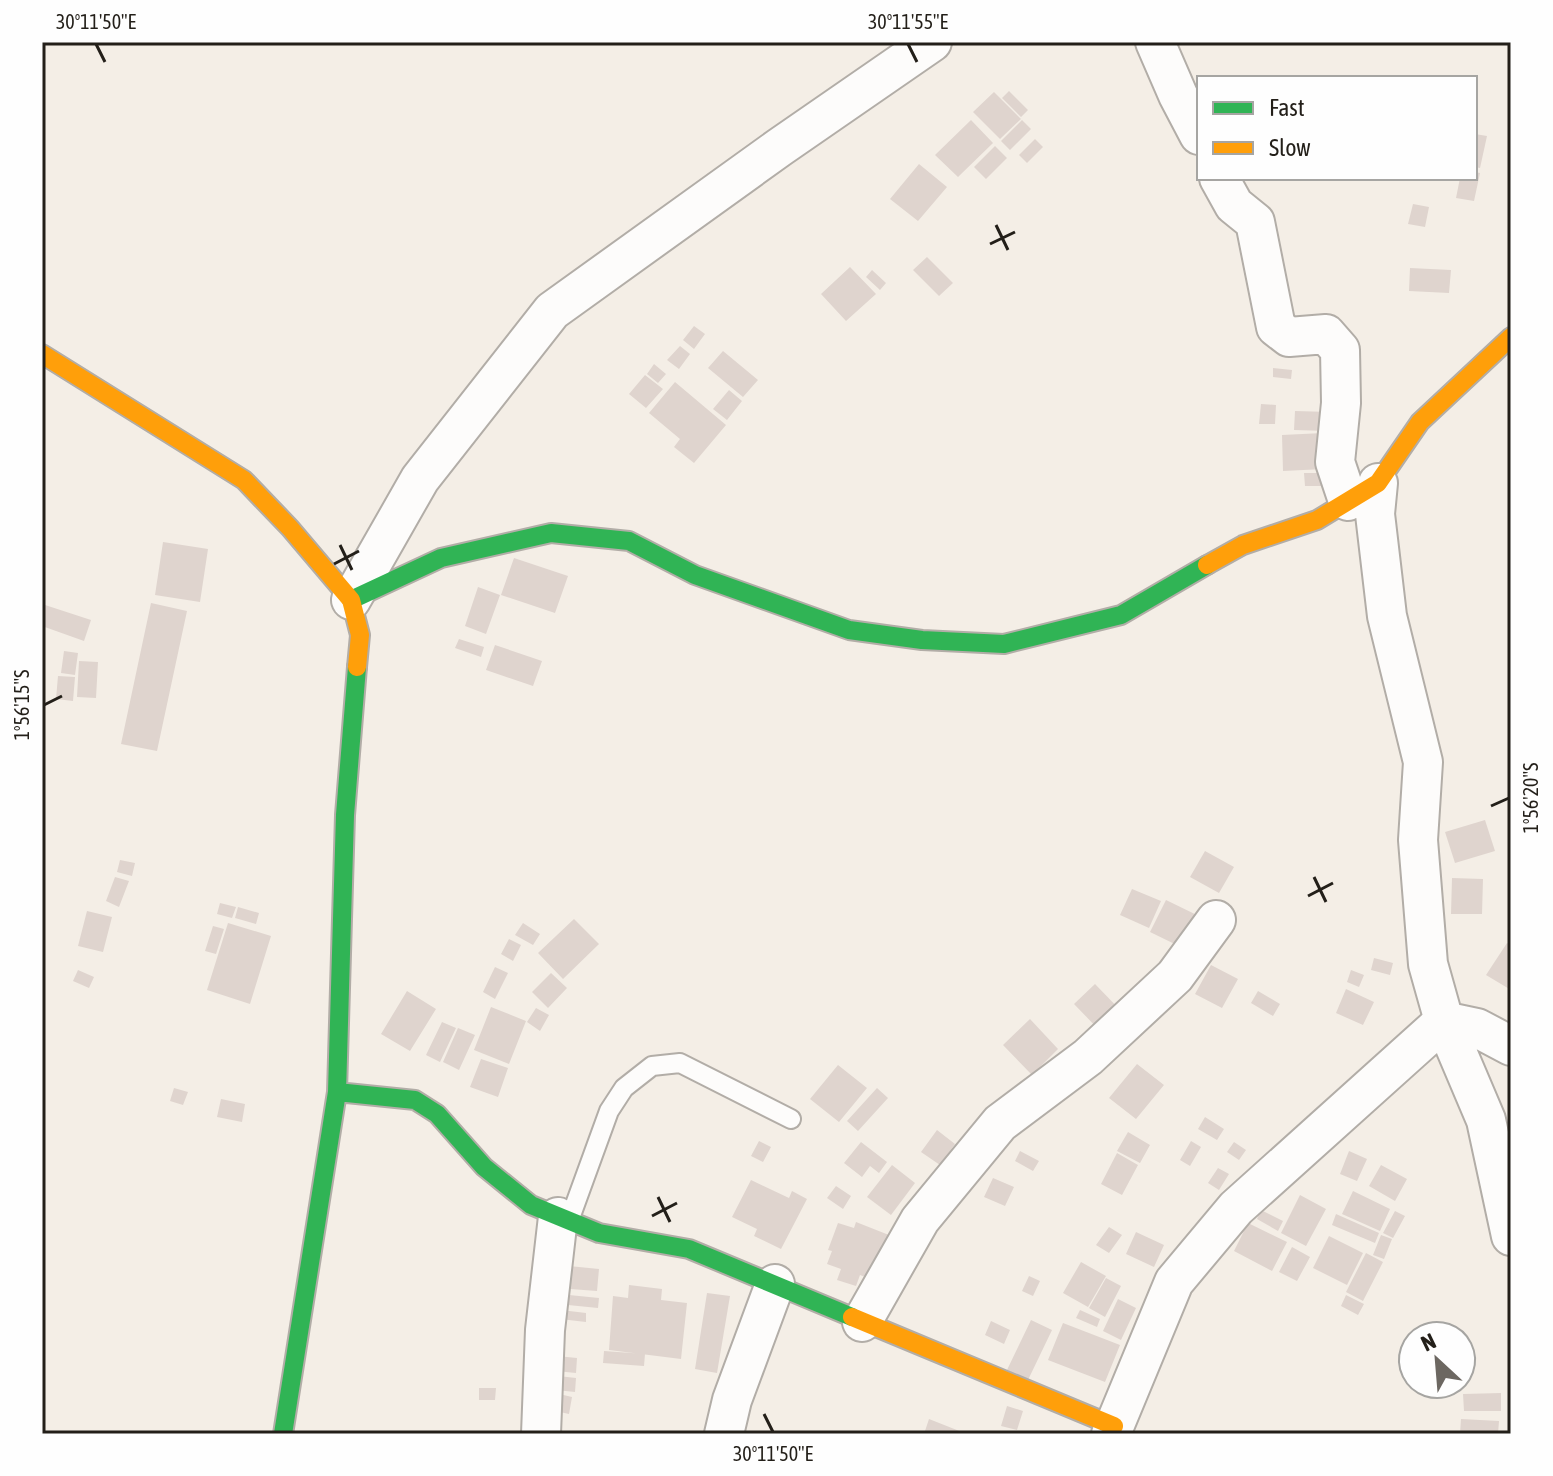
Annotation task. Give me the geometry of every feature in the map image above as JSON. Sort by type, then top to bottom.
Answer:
[{"type":"street","points":[[351,600],[420,479],[552,311],[932,42]]},
{"type":"street","points":[[1155,42],[1197,131]]},
{"type":"street","points":[[1220,180],[1234,205],[1255,222],[1276,327],[1289,337],[1326,334],[1340,350],[1341,403],[1335,462],[1363,492],[1375,514],[1387,616],[1423,762],[1418,840],[1428,964],[1444,1021],[1486,1120],[1511,1236]]},
{"type":"street","points":[[351,600],[441,558],[551,533],[629,541],[695,575],[849,630],[922,640],[1004,644],[1121,615],[1243,545],[1317,520],[1363,492],[1420,422],[1511,337]]},
{"type":"street","points":[[42,354],[244,480],[351,600],[360,635],[345,815],[337,1092],[283,1434]]},
{"type":"street","points":[[862,1322],[920,1220],[1000,1123],[1088,1057],[1175,976],[1216,920]]},
{"type":"street","points":[[337,1092],[415,1100],[437,1114],[484,1167],[531,1205],[599,1233],[689,1249],[1112,1430],[1174,1282],[1236,1208],[1444,1021]]},
{"type":"street","points":[[1444,1021],[1477,1028],[1511,1046]]},
{"type":"street","points":[[541,1434],[545,1330],[564,1219]]},
{"type":"street","points":[[724,1434],[732,1400],[775,1284]]},
{"type":"lane","points":[[564,1219],[609,1111],[624,1088],[652,1066],[680,1063],[791,1119]]},
{"type":"building","points":[[1009,91],[1028,110],[1021,117],[1002,98]]},
{"type":"building","points":[[994,92],[1021,119],[1000,139],[973,112]]},
{"type":"building","points":[[971,120],[993,143],[958,177],[935,155]]},
{"type":"building","points":[[1022,120],[1031,129],[1010,150],[1001,141]]},
{"type":"building","points":[[1477,134],[1487,136],[1480,168],[1477,167]]},
{"type":"building","points":[[1035,139],[1043,147],[1027,163],[1019,155]]},
{"type":"building","points":[[995,146],[1007,158],[986,179],[974,167]]},
{"type":"building","points":[[919,164],[947,187],[918,221],[890,199]]},
{"type":"building","points":[[1477,172],[1480,173],[1474,201],[1456,198],[1460,180],[1477,180]]},
{"type":"building","points":[[1413,204],[1429,207],[1425,227],[1408,224]]},
{"type":"building","points":[[927,257],[953,283],[939,296],[913,270]]},
{"type":"building","points":[[850,267],[876,294],[846,321],[821,294]]},
{"type":"building","points":[[1410,268],[1451,270],[1449,293],[1409,291]]},
{"type":"building","points":[[872,270],[886,283],[880,290],[866,277]]},
{"type":"building","points":[[694,326],[705,334],[694,349],[683,340]]},
{"type":"building","points":[[680,346],[690,354],[679,369],[667,360]]},
{"type":"building","points":[[723,351],[758,380],[743,397],[708,368]]},
{"type":"building","points":[[654,364],[666,374],[658,383],[647,374]]},
{"type":"building","points":[[1273,368],[1292,370],[1291,379],[1273,377]]},
{"type":"building","points":[[645,375],[663,389],[646,408],[629,394]]},
{"type":"building","points":[[675,382],[726,425],[694,463],[674,447],[680,439],[649,413]]},
{"type":"building","points":[[729,390],[742,401],[727,420],[713,409]]},
{"type":"building","points":[[1261,404],[1276,405],[1275,424],[1259,424]]},
{"type":"building","points":[[1295,411],[1330,412],[1329,431],[1294,430]]},
{"type":"building","points":[[1323,433],[1324,469],[1283,471],[1282,435]]},
{"type":"building","points":[[1304,473],[1324,473],[1325,486],[1305,486]]},
{"type":"building","points":[[163,542],[208,549],[200,602],[155,595]]},
{"type":"building","points":[[514,558],[568,576],[555,613],[501,595]]},
{"type":"building","points":[[478,587],[500,595],[486,634],[465,626]]},
{"type":"building","points":[[151,603],[187,611],[157,751],[121,744]]},
{"type":"building","points":[[42,604],[91,620],[84,641],[42,626]]},
{"type":"building","points":[[459,639],[484,647],[481,657],[455,648]]},
{"type":"building","points":[[495,645],[542,661],[533,686],[486,670]]},
{"type":"building","points":[[64,651],[78,653],[75,675],[61,673]]},
{"type":"building","points":[[79,661],[98,662],[96,698],[77,697]]},
{"type":"building","points":[[58,676],[75,677],[73,701],[56,699]]},
{"type":"building","points":[[1485,820],[1495,851],[1455,863],[1445,832]]},
{"type":"building","points":[[1205,851],[1234,867],[1219,893],[1190,877]]},
{"type":"building","points":[[120,860],[135,863],[132,876],[117,872]]},
{"type":"building","points":[[115,877],[129,881],[119,907],[106,901]]},
{"type":"building","points":[[1452,878],[1483,879],[1482,914],[1451,914]]},
{"type":"building","points":[[1132,889],[1161,901],[1149,928],[1120,915]]},
{"type":"building","points":[[1166,900],[1205,919],[1189,951],[1150,932]]},
{"type":"building","points":[[220,903],[236,907],[232,918],[217,914]]},
{"type":"building","points":[[238,907],[259,913],[256,924],[235,918]]},
{"type":"building","points":[[87,911],[112,917],[103,952],[78,946]]},
{"type":"building","points":[[574,919],[599,944],[563,979],[538,953]]},
{"type":"building","points":[[228,923],[271,936],[250,1004],[207,990]]},
{"type":"building","points":[[523,923],[540,934],[533,945],[515,935]]},
{"type":"building","points":[[213,926],[224,929],[216,954],[205,951]]},
{"type":"building","points":[[509,939],[521,945],[513,961],[501,954]]},
{"type":"building","points":[[1507,943],[1511,945],[1511,990],[1486,975]]},
{"type":"building","points":[[1374,958],[1393,963],[1390,975],[1371,970]]},
{"type":"building","points":[[1211,965],[1238,979],[1222,1008],[1195,994]]},
{"type":"building","points":[[495,967],[508,973],[495,999],[483,992]]},
{"type":"building","points":[[78,970],[94,977],[89,988],[73,981]]},
{"type":"building","points":[[1351,970],[1364,975],[1359,987],[1347,982]]},
{"type":"building","points":[[551,973],[567,988],[548,1008],[532,992]]},
{"type":"building","points":[[1095,984],[1124,1014],[1103,1034],[1074,1004]]},
{"type":"building","points":[[1346,989],[1374,1002],[1363,1025],[1336,1013]]},
{"type":"building","points":[[407,991],[436,1009],[410,1051],[381,1034]]},
{"type":"building","points":[[1258,991],[1280,1004],[1273,1016],[1251,1003]]},
{"type":"building","points":[[491,1007],[526,1021],[509,1064],[474,1050]]},
{"type":"building","points":[[536,1008],[549,1015],[540,1031],[527,1022]]},
{"type":"building","points":[[1030,1019],[1058,1049],[1032,1075],[1003,1045]]},
{"type":"building","points":[[442,1022],[456,1028],[440,1062],[426,1055]]},
{"type":"building","points":[[458,1028],[475,1035],[459,1070],[443,1062]]},
{"type":"building","points":[[481,1059],[508,1068],[498,1097],[470,1087]]},
{"type":"building","points":[[1137,1064],[1164,1085],[1136,1119],[1109,1098]]},
{"type":"building","points":[[838,1065],[867,1088],[839,1122],[810,1099]]},
{"type":"building","points":[[174,1088],[188,1092],[183,1105],[170,1101]]},
{"type":"building","points":[[877,1088],[888,1098],[858,1131],[847,1121]]},
{"type":"building","points":[[221,1099],[245,1104],[242,1122],[217,1117]]},
{"type":"building","points":[[1205,1117],[1224,1129],[1217,1140],[1198,1129]]},
{"type":"building","points":[[937,1130],[955,1144],[940,1165],[921,1152]]},
{"type":"building","points":[[1128,1132],[1150,1145],[1140,1163],[1117,1151]]},
{"type":"building","points":[[759,1141],[771,1147],[763,1162],[751,1156]]},
{"type":"building","points":[[1191,1141],[1201,1147],[1190,1166],[1180,1160]]},
{"type":"building","points":[[861,1142],[887,1162],[879,1173],[870,1166],[862,1177],[844,1163]]},
{"type":"building","points":[[1234,1142],[1246,1150],[1239,1160],[1227,1152]]},
{"type":"building","points":[[1020,1151],[1039,1161],[1033,1171],[1015,1161]]},
{"type":"building","points":[[1349,1151],[1367,1159],[1357,1181],[1340,1174]]},
{"type":"building","points":[[1117,1153],[1138,1165],[1122,1195],[1101,1184]]},
{"type":"building","points":[[892,1165],[915,1183],[891,1215],[867,1197]]},
{"type":"building","points":[[1381,1165],[1407,1179],[1395,1201],[1369,1186]]},
{"type":"building","points":[[1218,1168],[1229,1174],[1219,1190],[1208,1183]]},
{"type":"building","points":[[993,1178],[1014,1187],[1005,1206],[984,1197]]},
{"type":"building","points":[[751,1180],[789,1198],[792,1191],[807,1199],[781,1249],[754,1236],[757,1229],[732,1217]]},
{"type":"building","points":[[836,1186],[851,1196],[843,1209],[827,1198]]},
{"type":"building","points":[[1353,1191],[1390,1209],[1380,1231],[1342,1214]]},
{"type":"building","points":[[1300,1195],[1326,1209],[1306,1246],[1281,1233]]},
{"type":"building","points":[[1261,1210],[1283,1221],[1278,1231],[1257,1219]]},
{"type":"building","points":[[1395,1211],[1405,1216],[1393,1238],[1383,1233]]},
{"type":"building","points":[[1336,1214],[1379,1233],[1375,1243],[1332,1225]]},
{"type":"building","points":[[856,1222],[894,1237],[873,1280],[860,1275],[856,1286],[837,1280],[841,1269],[827,1264],[832,1251],[828,1250],[838,1223],[854,1228]]},
{"type":"building","points":[[1248,1223],[1287,1242],[1272,1271],[1234,1251]]},
{"type":"building","points":[[1109,1227],[1122,1235],[1109,1253],[1096,1245]]},
{"type":"building","points":[[1136,1232],[1164,1245],[1154,1267],[1126,1254]]},
{"type":"building","points":[[1381,1235],[1392,1239],[1384,1259],[1373,1255]]},
{"type":"building","points":[[1329,1236],[1363,1253],[1347,1285],[1313,1268]]},
{"type":"building","points":[[1292,1247],[1310,1257],[1297,1281],[1279,1272]]},
{"type":"building","points":[[1366,1253],[1383,1262],[1363,1301],[1346,1292]]},
{"type":"building","points":[[1081,1262],[1106,1276],[1088,1307],[1063,1293]]},
{"type":"building","points":[[559,1265],[599,1269],[597,1291],[557,1288]]},
{"type":"building","points":[[1029,1276],[1040,1281],[1033,1296],[1022,1291]]},
{"type":"building","points":[[1106,1278],[1121,1286],[1105,1317],[1089,1308]]},
{"type":"building","points":[[629,1285],[662,1289],[661,1300],[687,1303],[681,1359],[609,1350],[613,1296],[628,1298]]},
{"type":"building","points":[[707,1293],[730,1296],[717,1373],[695,1369]]},
{"type":"building","points":[[569,1295],[599,1298],[598,1308],[568,1305]]},
{"type":"building","points":[[1346,1295],[1364,1304],[1358,1315],[1341,1306]]},
{"type":"building","points":[[1118,1299],[1136,1308],[1121,1340],[1103,1331]]},
{"type":"building","points":[[561,1310],[586,1313],[586,1322],[560,1319]]},
{"type":"building","points":[[1080,1310],[1100,1319],[1097,1327],[1076,1318]]},
{"type":"building","points":[[1031,1320],[1052,1330],[1028,1380],[1007,1370]]},
{"type":"building","points":[[991,1321],[1010,1330],[1004,1344],[985,1335]]},
{"type":"building","points":[[1063,1323],[1120,1345],[1105,1382],[1048,1360]]},
{"type":"building","points":[[604,1351],[645,1354],[644,1366],[603,1363]]},
{"type":"building","points":[[557,1356],[577,1358],[576,1373],[556,1371]]},
{"type":"building","points":[[558,1376],[576,1378],[575,1392],[556,1390]]},
{"type":"building","points":[[479,1388],[496,1388],[495,1400],[479,1400]]},
{"type":"building","points":[[555,1393],[572,1397],[569,1414],[551,1410]]},
{"type":"building","points":[[1501,1393],[1501,1411],[1464,1411],[1463,1400],[1477,1400],[1477,1394]]},
{"type":"building","points":[[1007,1406],[1023,1411],[1017,1430],[1001,1426]]},
{"type":"building","points":[[929,1419],[967,1434],[924,1434]]},
{"type":"building","points":[[1461,1419],[1499,1421],[1498,1434],[1460,1434]]},
{"type":"traffic: fast","points":[[351,600],[441,558],[551,533],[629,541],[695,575],[849,630],[922,640],[1004,644],[1121,615],[1207,565]]},
{"type":"traffic: fast","points":[[283,1434],[337,1092],[345,815],[357,667]]},
{"type":"traffic: fast","points":[[337,1092],[415,1100],[437,1114],[484,1167],[531,1205],[599,1233],[689,1249],[852,1317]]},
{"type":"traffic: slow","points":[[1207,565],[1243,545],[1317,520],[1378,483],[1420,422],[1511,337]]},
{"type":"traffic: slow","points":[[42,354],[244,480],[351,600],[360,635],[357,667]]},
{"type":"traffic: slow","points":[[852,1317],[1114,1426]]}]
